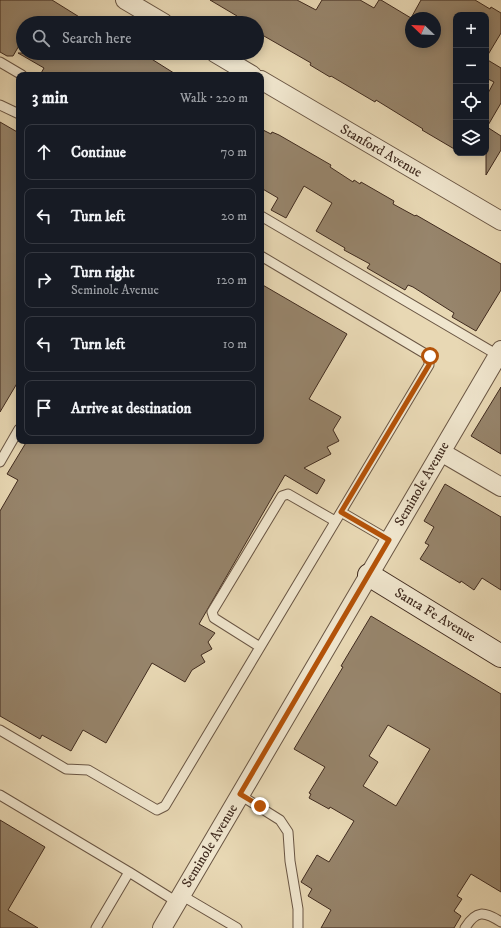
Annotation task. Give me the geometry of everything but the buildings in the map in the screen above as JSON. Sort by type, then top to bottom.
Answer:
[{"type":"street","points":[[125,0],[152,16]]},
{"type":"street","points":[[227,60],[247,72]]},
{"type":"street","name":"Stanford Avenue","points":[[264,82],[501,221]]},
{"type":"street","name":"Seminole Avenue","points":[[162,928],[389,540],[500,354]]},
{"type":"street","points":[[441,452],[501,487]]},
{"type":"street","name":"Santa Fe Avenue","points":[[369,575],[501,656]]},
{"type":"lane","points":[[0,62],[17,72]]},
{"type":"lane","points":[[0,105],[16,113]]},
{"type":"lane","points":[[264,218],[500,354]]},
{"type":"lane","points":[[0,730],[66,769],[88,770],[157,810],[165,806],[429,365],[430,356],[264,258]]},
{"type":"lane","points":[[0,462],[16,434]]},
{"type":"lane","points":[[260,647],[214,618],[212,612],[282,496],[288,494],[335,521]]},
{"type":"lane","points":[[341,512],[389,540]]},
{"type":"lane","points":[[240,794],[276,817],[288,832],[290,861],[298,909],[298,928]]},
{"type":"lane","points":[[0,795],[129,872],[237,928]]},
{"type":"lane","points":[[96,928],[129,872]]},
{"type":"lane","points":[[465,928],[471,917],[481,914],[490,915],[501,922]]},
{"type":"route","points":[[260,806],[240,794],[389,540],[341,512],[429,365],[430,356]]}]
